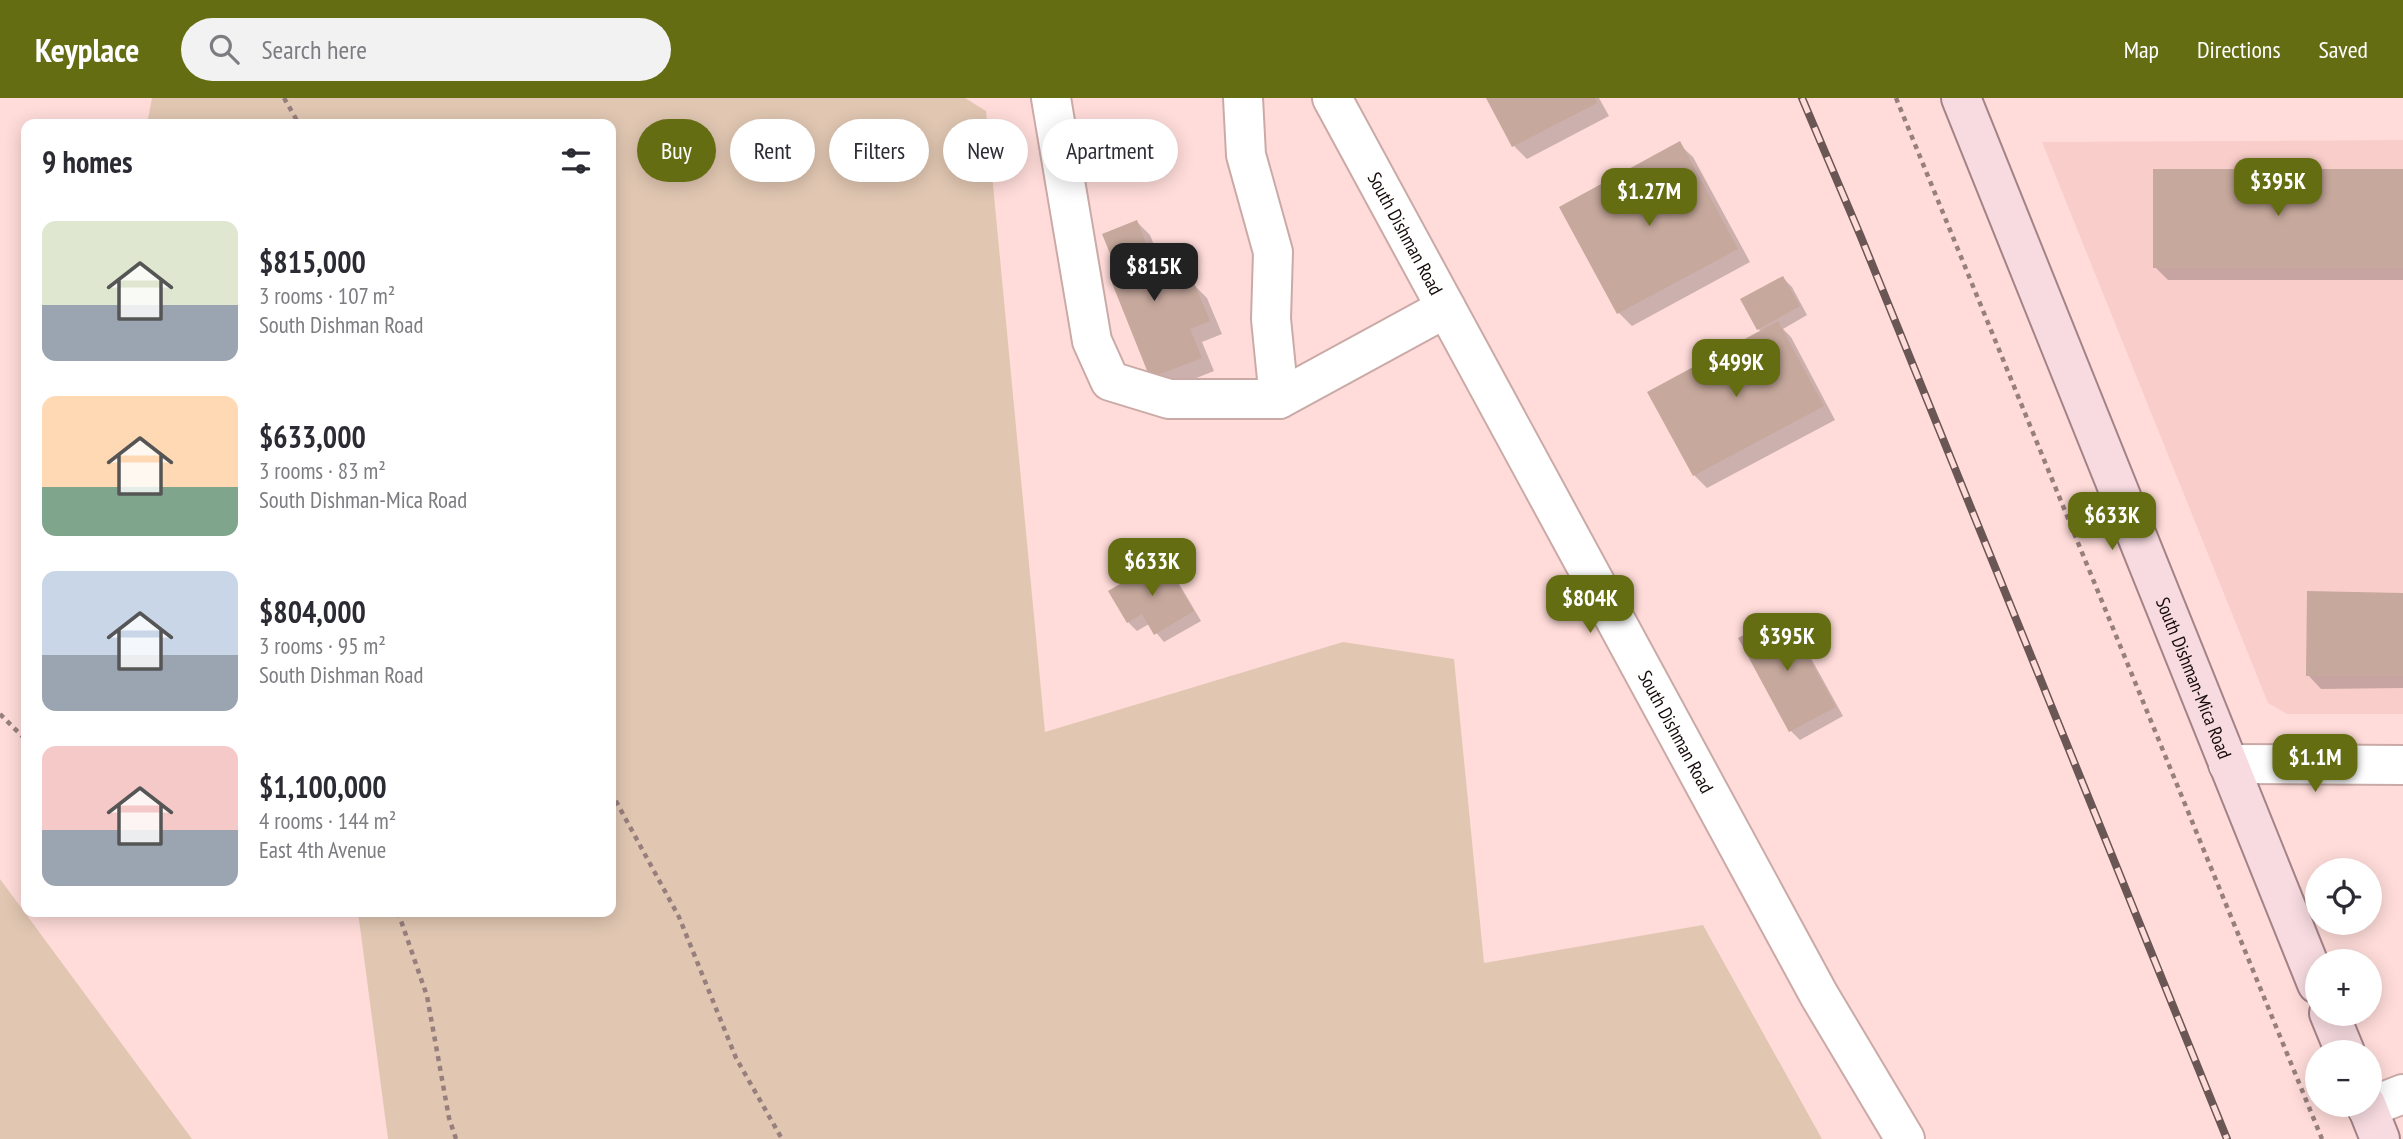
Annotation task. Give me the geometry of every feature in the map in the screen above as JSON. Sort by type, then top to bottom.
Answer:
[{"type":"main road","name":"South Dishman-Mica Road","points":[[1964,99],[2305,954]]},
{"type":"street","points":[[1051,98],[1092,341],[1110,382],[1170,399],[1279,399],[1446,308]]},
{"type":"street","points":[[1243,98],[1246,155],[1273,252],[1271,319],[1279,399]]},
{"type":"street","name":"South Dishman Road","points":[[1332,98],[1826,1006],[1905,1139]]},
{"type":"street","points":[[2228,764],[2403,765]]},
{"type":"street","points":[[2382,1109],[2403,1094]]},
{"type":"path","points":[[284,98],[296,119]]},
{"type":"path","points":[[1896,98],[2322,1139]]},
{"type":"path","points":[[0,713],[21,735]]},
{"type":"path","points":[[616,801],[679,917],[736,1058],[782,1139]]},
{"type":"path","points":[[400,917],[428,996],[449,1118],[456,1139]]},
{"type":"shaded area","points":[[152,98],[965,98],[986,111],[987,119],[943,119],[943,182],[993,182],[1045,732],[1343,642],[1454,659],[1484,963],[1703,925],[1822,1139],[388,1139],[359,917],[616,917],[616,119],[148,119]]},
{"type":"shaded area","points":[[2403,140],[2403,714],[2287,714],[2268,703],[2042,142]]},
{"type":"shaded area","points":[[0,879],[21,907],[21,917],[28,917],[192,1139],[0,1139]]},
{"type":"building","points":[[1486,98],[1595,98],[1597,103],[1512,147]]},
{"type":"building","points":[[1680,141],[1738,249],[1617,314],[1559,207]]},
{"type":"building","points":[[2153,169],[2403,169],[2403,268],[2153,268]]},
{"type":"building","points":[[1137,220],[1155,266],[1164,263],[1175,291],[1194,283],[1210,321],[1190,329],[1202,358],[1150,378],[1112,283],[1121,280],[1102,234]]},
{"type":"building","points":[[1783,276],[1800,306],[1757,330],[1740,299]]},
{"type":"building","points":[[1778,321],[1824,406],[1693,476],[1647,392]]},
{"type":"building","points":[[1163,559],[1194,611],[1154,635],[1142,614],[1127,623],[1108,591]]},
{"type":"building","points":[[2307,591],[2403,593],[2403,676],[2306,676]]},
{"type":"building","points":[[1784,613],[1836,707],[1789,732],[1738,638]]},
{"type":"railway","points":[[1802,98],[2227,1139]]}]
